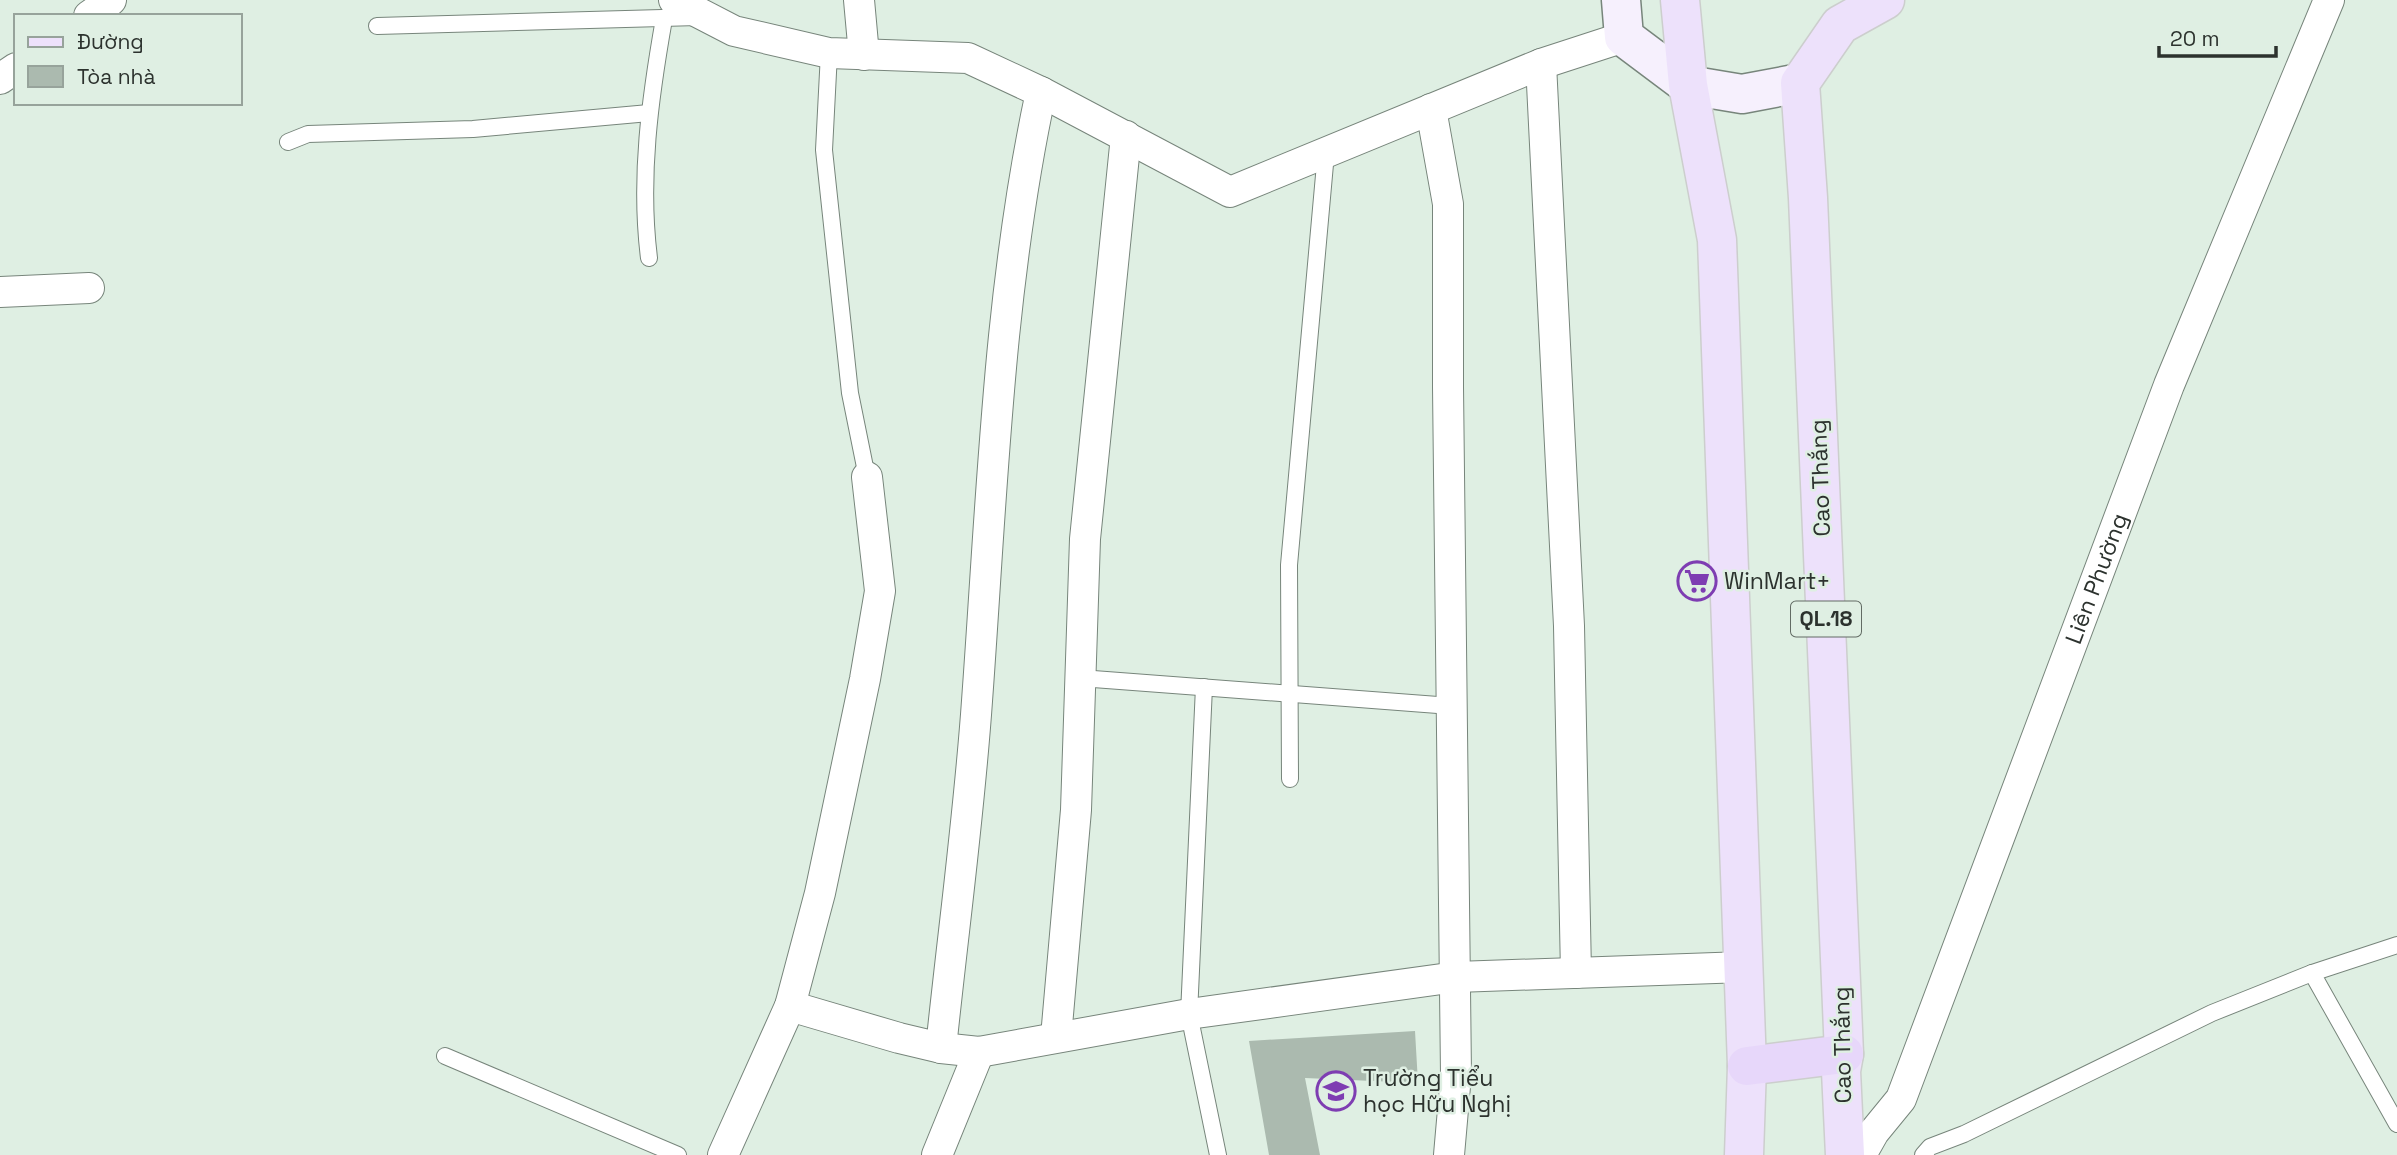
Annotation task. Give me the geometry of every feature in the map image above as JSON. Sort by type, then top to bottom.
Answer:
[{"type":"highway","points":[[1747,1066],[1844,1054]]},
{"type":"main road","points":[[1680,0],[1688,85],[1717,240],[1747,1066],[1744,1155]]},
{"type":"main road","points":[[1622,18],[1688,85],[1742,94],[1800,83],[1840,13],[1885,0]]},
{"type":"main road","name":"Cao Thắng","points":[[1800,83],[1809,212],[1844,1054],[1841,1071],[1845,1155]]},
{"type":"street","points":[[92,14],[111,0]]},
{"type":"street","points":[[859,0],[864,55]]},
{"type":"street","name":"Liên Phường","points":[[1861,1155],[1874,1132],[1901,1099],[2169,385],[2329,0]]},
{"type":"street","points":[[669,9],[707,17],[734,31],[829,53],[968,58],[1041,92],[1230,192],[1541,64],[1622,18]]},
{"type":"street","points":[[1541,64],[1569,626],[1576,973]]},
{"type":"street","points":[[941,1048],[977,703],[990,482],[1005,333],[1025,169],[1041,92]]},
{"type":"street","points":[[1431,109],[1448,204],[1456,1075],[1449,1155]]},
{"type":"street","points":[[1056,1038],[1076,810],[1085,539],[1126,136]]},
{"type":"street","points":[[0,292],[89,288]]},
{"type":"street","points":[[723,1155],[790,1006],[822,879],[865,679],[880,591],[867,477]]},
{"type":"street","points":[[790,1006],[899,1038],[941,1048],[979,1052],[1189,1014],[1455,977],[1744,967]]},
{"type":"street","points":[[937,1155],[979,1052]]},
{"type":"lane","points":[[377,26],[669,9],[649,113],[644,200],[649,258]]},
{"type":"lane","points":[[829,53],[824,149],[850,393],[867,477]]},
{"type":"lane","points":[[288,142],[308,134],[473,129],[649,113]]},
{"type":"lane","points":[[1290,779],[1289,565],[1326,153]]},
{"type":"lane","points":[[1080,678],[1451,706]]},
{"type":"lane","points":[[1204,687],[1189,1014],[1218,1155]]},
{"type":"lane","points":[[1923,1155],[1930,1147],[1964,1134],[2212,1013],[2312,973],[2397,945]]},
{"type":"lane","points":[[2312,973],[2397,1124]]},
{"type":"lane","points":[[445,1056],[678,1155]]},
{"type":"building","points":[[1415,1031],[1418,1083],[1305,1078],[1320,1155],[1269,1155],[1249,1041]]},
{"type":"place","name":"WinMart+","points":[[1697,581]]},
{"type":"place","name":"Trường Tiểu học Hữu Nghị","points":[[1336,1091]]}]
